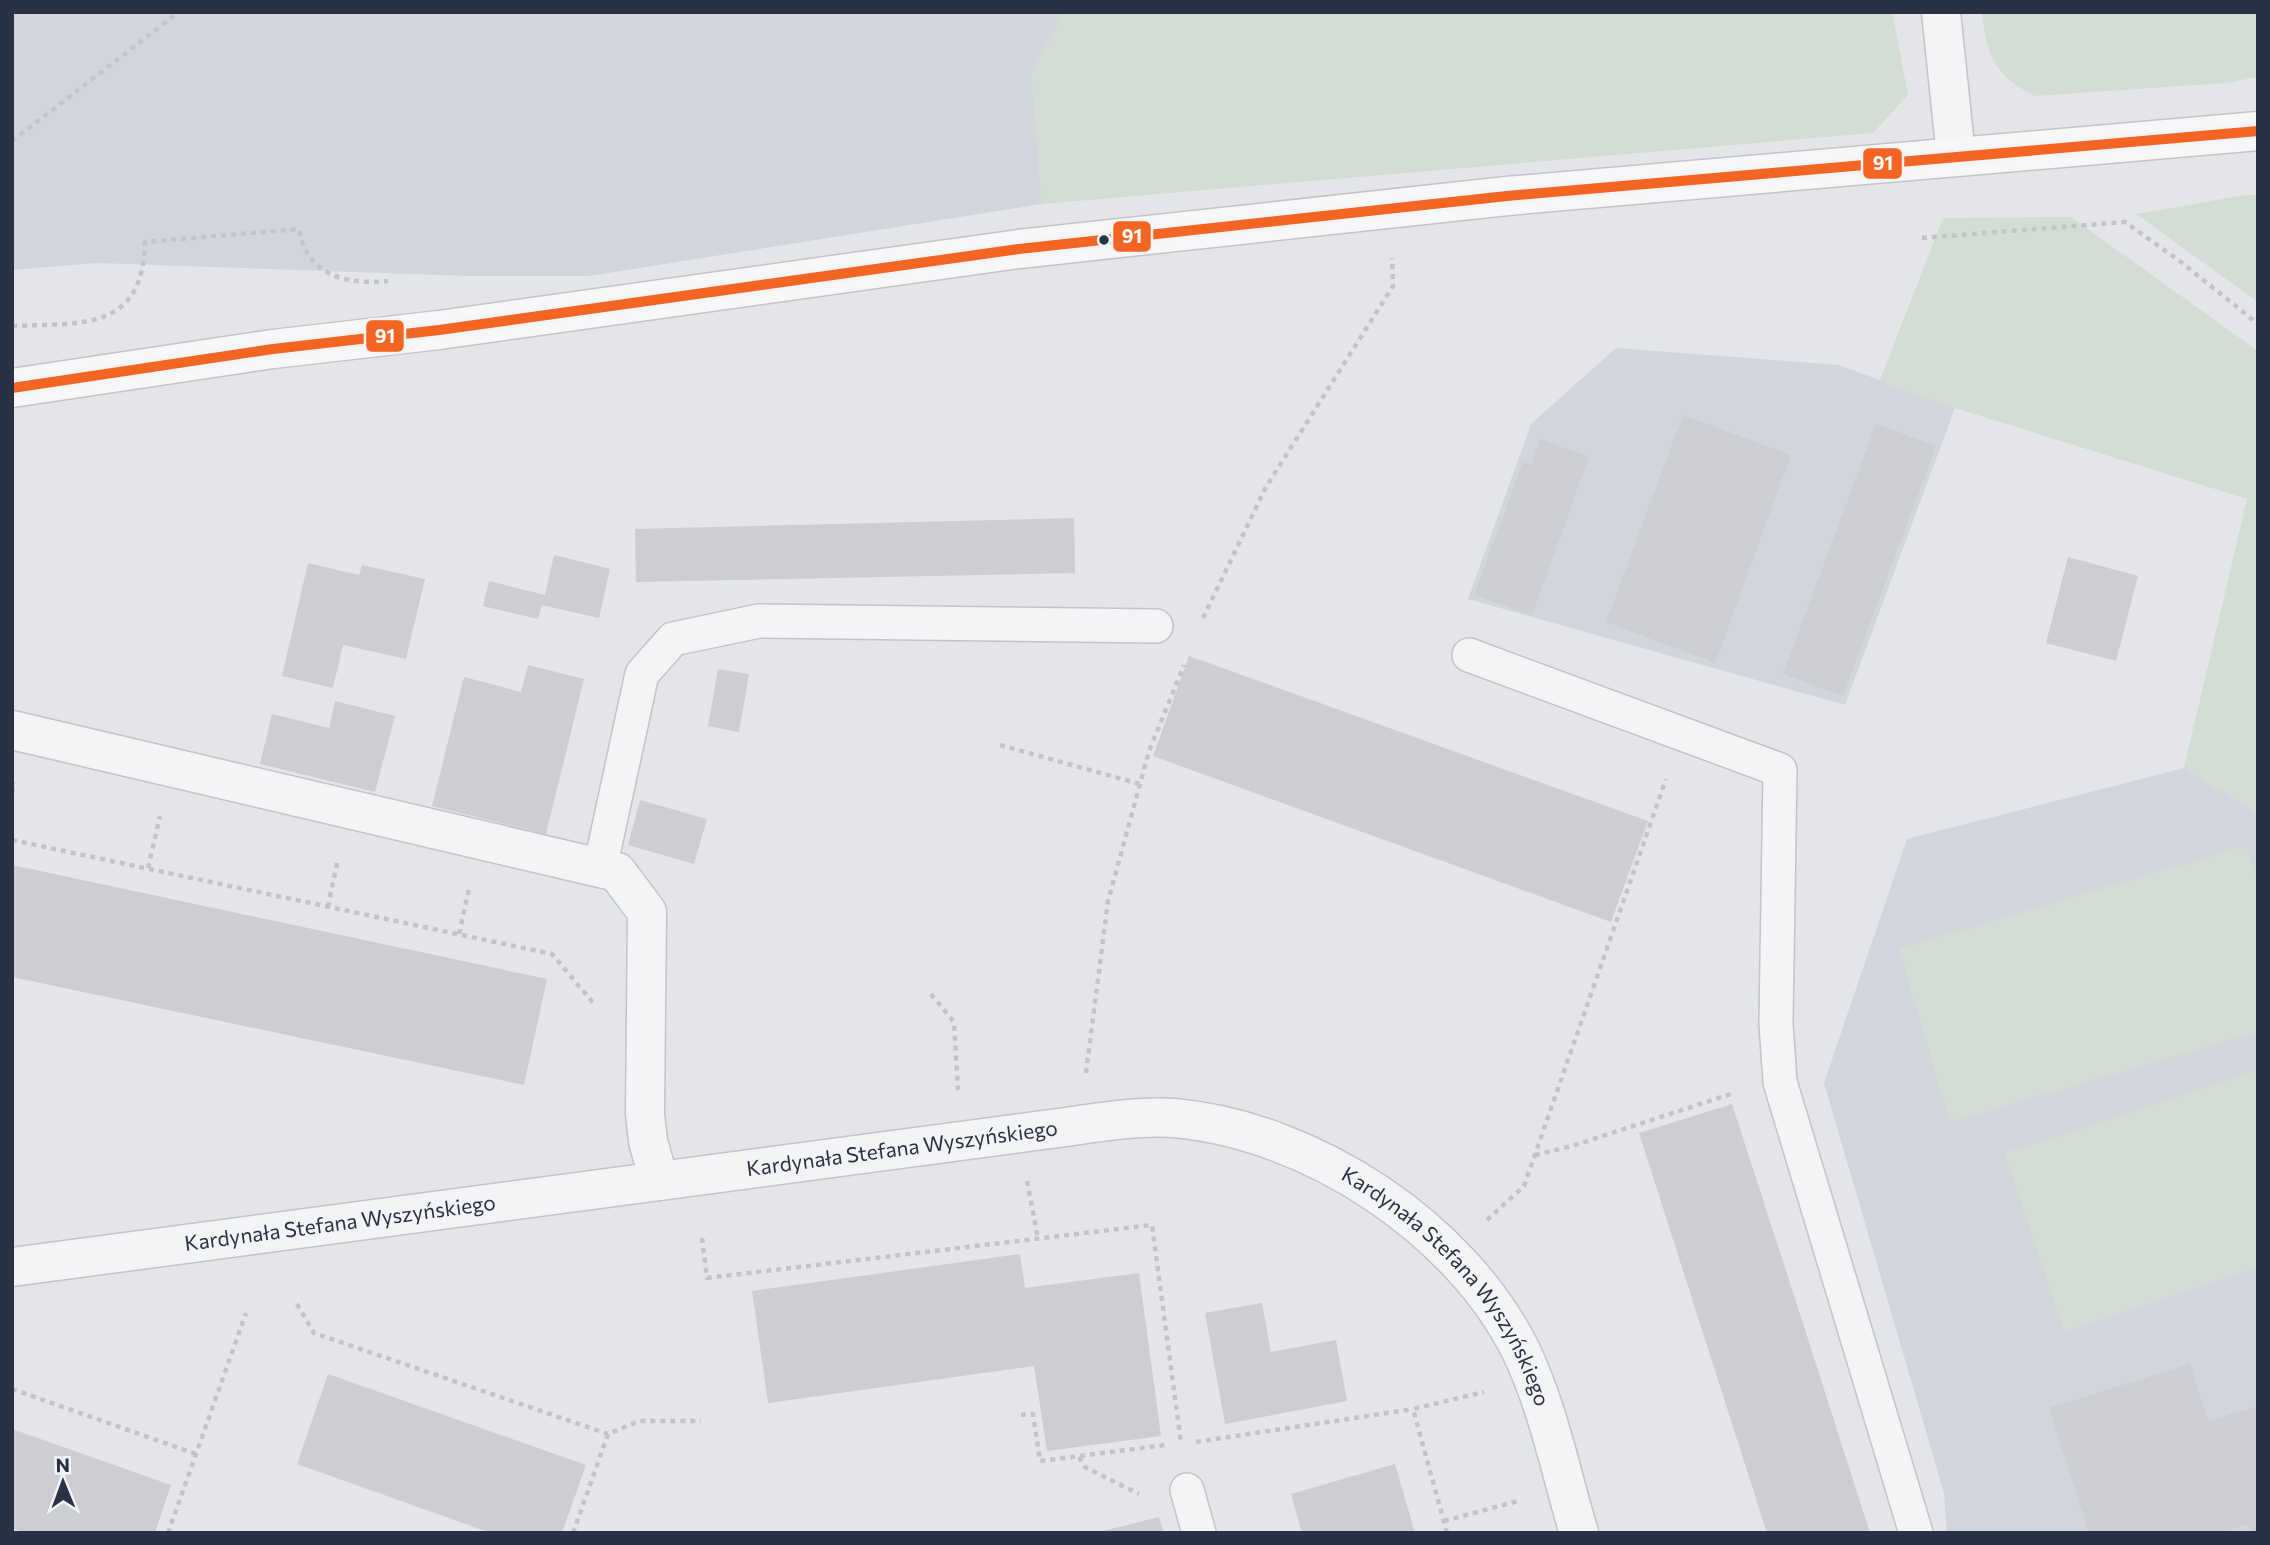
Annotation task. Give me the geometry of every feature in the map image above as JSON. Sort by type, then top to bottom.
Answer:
[{"type":"main road","points":[[12,388],[273,349],[439,330],[1019,249],[1507,196],[2258,131]]},
{"type":"street","points":[[1941,12],[1956,156]]},
{"type":"street","points":[[12,730],[617,872],[647,912],[645,1114],[648,1141],[659,1181]]},
{"type":"street","name":"Kardynała Stefana Wyszyńskiego","points":[[12,1267],[1139,1119],[1174,1118],[1237,1130],[1306,1154],[1375,1191],[1432,1236],[1485,1295],[1521,1352],[1579,1533]]},
{"type":"lane","points":[[600,868],[642,674],[673,639],[759,621],[1156,626]]},
{"type":"lane","points":[[1469,654],[1780,770],[1776,1024],[1780,1082],[1916,1533]]},
{"type":"lane","points":[[1187,1490],[1199,1533]]},
{"type":"path","points":[[12,141],[179,12]]},
{"type":"path","points":[[1922,238],[2125,222],[2181,261],[2258,324]]},
{"type":"path","points":[[12,326],[84,323],[109,316],[124,304],[139,281],[145,242],[299,229],[302,248],[310,261],[322,269],[363,284],[398,281]]},
{"type":"path","points":[[1201,623],[1266,487],[1305,420],[1393,286],[1391,252]]},
{"type":"path","points":[[1086,1075],[1108,901],[1149,751],[1186,662]]},
{"type":"path","points":[[1000,746],[1140,784]]},
{"type":"path","points":[[1486,1221],[1524,1186],[1665,783]]},
{"type":"path","points":[[12,840],[552,954],[599,1010]]},
{"type":"path","points":[[931,994],[954,1022],[959,1104]]},
{"type":"path","points":[[1534,1155],[1572,1146],[1744,1090]]},
{"type":"path","points":[[1027,1179],[1038,1238]]},
{"type":"path","points":[[702,1238],[707,1278],[1152,1225],[1182,1443]]},
{"type":"path","points":[[297,1304],[314,1333],[608,1434],[639,1422],[701,1421]]},
{"type":"path","points":[[168,1533],[246,1312]]},
{"type":"path","points":[[1021,1415],[1033,1414],[1040,1461],[1233,1438],[1413,1409],[1497,1389]]},
{"type":"path","points":[[12,1390],[197,1454]]},
{"type":"path","points":[[1413,1409],[1447,1533]]},
{"type":"path","points":[[573,1533],[608,1434]]},
{"type":"path","points":[[1444,1521],[1529,1497]]},
{"type":"shaded area","points":[[12,12],[1065,12],[1032,72],[1042,204],[589,276],[468,276],[97,263],[12,270]]},
{"type":"shaded area","points":[[1065,12],[1892,12],[1908,95],[1873,133],[1042,204],[1032,72]]},
{"type":"shaded area","points":[[1982,12],[2258,12],[2258,77],[2225,83],[2035,96],[2010,81],[1995,63],[1986,41]]},
{"type":"shaded area","points":[[2258,195],[2258,302],[2136,214]]},
{"type":"shaded area","points":[[2071,217],[2258,351],[2258,813],[2184,768],[2247,499],[1955,408],[1880,380],[1943,218]]},
{"type":"shaded area","points":[[1616,348],[1839,365],[1955,408],[1845,705],[1468,599],[1531,424]]},
{"type":"shaded area","points":[[2184,768],[2258,813],[2258,1533],[1947,1533],[1944,1493],[1824,1083],[1907,839]]},
{"type":"shaded area","points":[[2246,846],[2258,886],[2258,1032],[1950,1122],[1899,949]]},
{"type":"shaded area","points":[[2258,1070],[2258,1268],[2064,1331],[2005,1153]]},
{"type":"building","points":[[1683,415],[1791,455],[1715,663],[1606,622]]},
{"type":"building","points":[[1876,424],[1936,446],[1843,696],[1783,674]]},
{"type":"building","points":[[1540,439],[1589,457],[1532,615],[1474,595],[1523,462],[1531,465]]},
{"type":"building","points":[[1074,518],[1075,573],[636,582],[635,529]]},
{"type":"building","points":[[554,555],[610,569],[599,618],[542,605],[538,619],[483,606],[489,581],[545,595]]},
{"type":"building","points":[[2068,557],[2138,576],[2116,661],[2046,643]]},
{"type":"building","points":[[308,563],[359,575],[362,565],[425,579],[406,659],[343,645],[333,688],[282,676]]},
{"type":"building","points":[[1189,656],[1648,821],[1611,922],[1153,756]]},
{"type":"building","points":[[528,665],[584,679],[546,834],[432,806],[464,677],[521,692]]},
{"type":"building","points":[[718,669],[749,674],[739,732],[708,726]]},
{"type":"building","points":[[335,701],[395,716],[375,792],[260,764],[272,714],[329,728]]},
{"type":"building","points":[[640,800],[707,819],[694,864],[628,845]]},
{"type":"building","points":[[12,865],[547,979],[524,1085],[12,977]]},
{"type":"building","points":[[1732,1104],[1870,1533],[1767,1533],[1639,1133]]},
{"type":"building","points":[[1020,1254],[1025,1288],[1139,1273],[1161,1436],[1047,1451],[1034,1366],[768,1403],[752,1291]]},
{"type":"building","points":[[1262,1303],[1271,1352],[1336,1340],[1347,1401],[1225,1424],[1205,1313]]},
{"type":"building","points":[[2190,1364],[2208,1421],[2258,1406],[2258,1533],[2251,1533],[2248,1524],[2219,1533],[2089,1533],[2049,1408]]},
{"type":"building","points":[[328,1374],[586,1465],[562,1533],[491,1533],[297,1464]]},
{"type":"building","points":[[12,1429],[171,1485],[155,1533],[25,1533],[12,1528]]},
{"type":"building","points":[[1395,1464],[1415,1533],[1302,1533],[1291,1494]]},
{"type":"building","points":[[1159,1517],[1164,1533],[1099,1533],[1099,1532]]},
{"type":"transit line","name":"91","points":[[12,388],[273,349],[439,330],[1019,249],[1507,196],[2258,131]]}]
